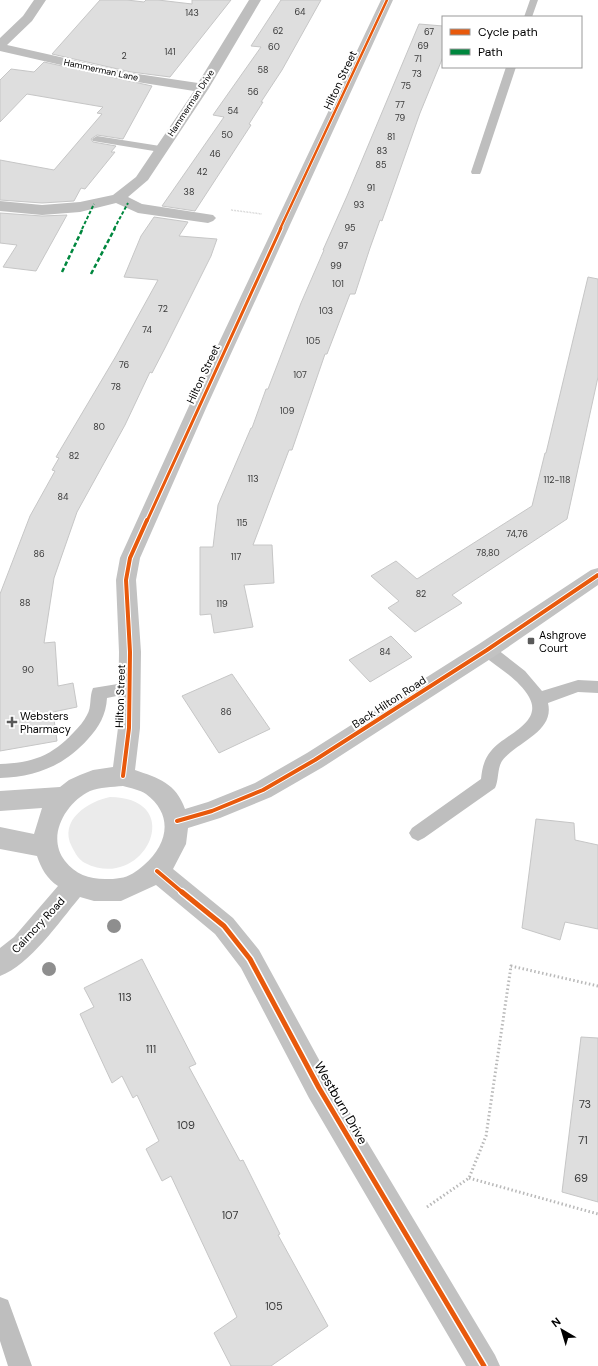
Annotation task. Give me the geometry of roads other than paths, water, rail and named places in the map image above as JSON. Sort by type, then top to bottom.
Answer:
[{"type":"street","points":[[0,44],[17,31],[36,9],[40,0]]},
{"type":"street","name":"Hammerman Drive","points":[[0,206],[42,210],[80,207],[118,198],[141,180],[160,149],[202,88],[255,0]]},
{"type":"street","name":"Hilton Street","points":[[123,776],[129,728],[130,652],[126,580],[130,558],[195,413],[387,0]]},
{"type":"street","name":"Hammerman Lane","points":[[0,47],[131,78],[202,88]]},
{"type":"street","points":[[118,198],[138,208],[208,218]]},
{"type":"street","name":"Back Hilton Road","points":[[177,821],[212,811],[263,790],[315,760],[487,650],[598,575]]},
{"type":"street","points":[[123,776],[143,781],[160,790],[168,799],[174,810],[177,821],[177,838],[170,856],[157,871],[139,883],[118,891],[95,891],[74,885],[60,875],[50,862],[45,847],[44,833],[48,820],[64,797],[77,787],[107,777],[123,776]]},
{"type":"street","points":[[0,801],[64,797]]},
{"type":"street","points":[[0,838],[45,847]]},
{"type":"street","name":"Westburn Drive","points":[[157,871],[224,926],[250,959],[319,1088],[484,1366]]},
{"type":"street","name":"Cairncry Road","points":[[0,964],[23,945],[74,885]]},
{"type":"lane","points":[[528,16],[534,0]]},
{"type":"lane","points":[[476,172],[511,68]]},
{"type":"lane","points":[[97,139],[160,149]]},
{"type":"lane","points":[[418,834],[489,784],[490,768],[498,754],[533,728],[540,714],[539,699],[529,685],[487,650]]},
{"type":"lane","points":[[539,699],[578,686],[598,687]]},
{"type":"lane","points":[[0,771],[33,768],[57,758],[72,746],[87,728],[97,712],[99,693],[130,688]]},
{"type":"lane","points":[[0,1308],[20,1366]]},
{"type":"place","name":"Ashgrove Court","points":[[531,641]]},
{"type":"place","name":"Websters Pharmacy","points":[[12,722]]}]
